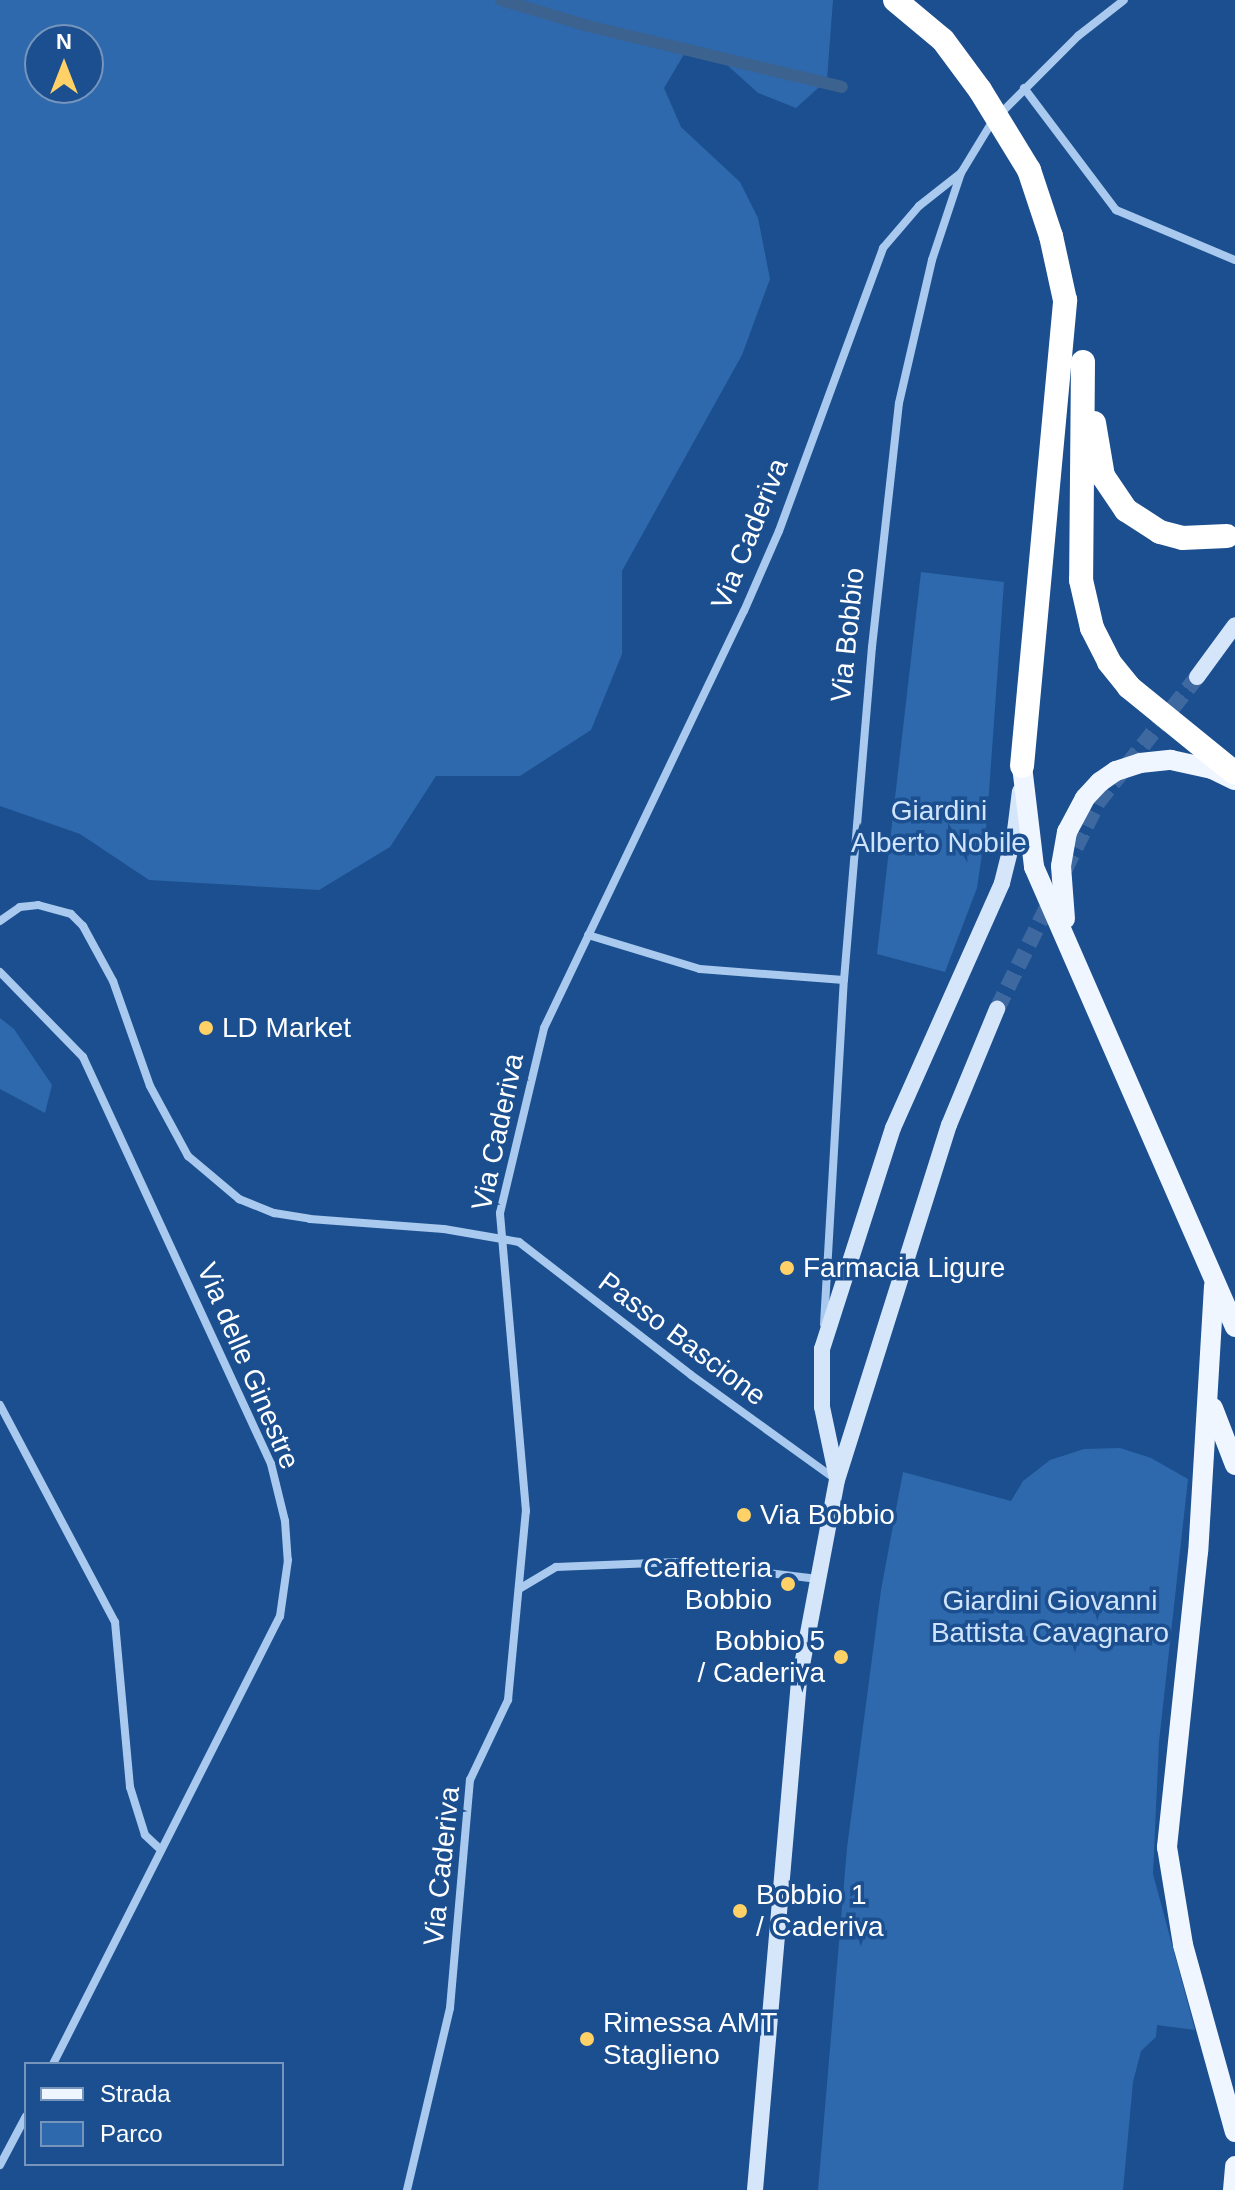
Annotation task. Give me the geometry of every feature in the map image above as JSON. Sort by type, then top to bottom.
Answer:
[{"type":"highway","points":[[895,0],[943,40],[980,90],[1029,170],[1051,236],[1083,362],[1103,476],[1126,510],[1160,532],[1182,538],[1231,533]]},
{"type":"highway","points":[[1022,766],[1065,300]]},
{"type":"highway","points":[[1083,362],[1081,580],[1092,628],[1109,662],[1129,687],[1235,773]]},
{"type":"main road","points":[[1197,677],[1235,625]]},
{"type":"main road","points":[[1070,943],[1062,902],[1061,866],[1067,832],[1085,798],[1100,782],[1116,771],[1140,763],[1171,760],[1212,769],[1235,780]]},
{"type":"main road","points":[[1022,766],[1034,867],[1070,943],[1214,1286],[1235,1327]]},
{"type":"main road","points":[[837,1480],[822,1407],[822,1349],[893,1128],[1002,883],[1015,831],[1022,766]]},
{"type":"main road","points":[[755,2190],[785,1810],[799,1681],[837,1480],[949,1125],[997,1009]]},
{"type":"main road","points":[[1214,1286],[1198,1552],[1167,1847],[1183,1945],[1235,2132]]},
{"type":"main road","points":[[1210,1392],[1218,1427],[1235,1465]]},
{"type":"main road","points":[[1233,2190],[1235,2166]]},
{"type":"street","name":"Via Bobbio","points":[[822,1349],[844,980],[872,647],[899,403],[932,260],[961,173],[992,122],[1024,88],[1078,36],[1124,0]]},
{"type":"street","points":[[1024,88],[1116,210],[1235,260]]},
{"type":"street","name":"Via Caderiva","points":[[407,2190],[450,2008],[470,1780],[508,1700],[526,1511],[500,1213],[544,1028],[779,531],[883,248],[919,206],[961,173]]},
{"type":"street","points":[[0,921],[20,907],[38,905],[71,914],[83,926],[113,981],[150,1086],[188,1156],[239,1199],[274,1213],[310,1219],[428,1227],[500,1237]]},
{"type":"street","points":[[588,935],[700,969],[844,980]]},
{"type":"street","name":"Via delle Ginestre","points":[[0,972],[83,1057],[265,1450],[285,1521],[288,1579],[280,1616],[54,2062]]},
{"type":"street","name":"Passo Bascione","points":[[500,1237],[519,1242],[691,1375],[816,1468],[837,1480]]},
{"type":"street","points":[[0,1405],[115,1622],[130,1787],[145,1835],[161,1850]]},
{"type":"street","points":[[519,1589],[556,1567],[678,1562],[818,1579]]},
{"type":"street","points":[[0,2165],[24,2120]]},
{"type":"green space","points":[[0,0],[833,0],[827,80],[796,108],[758,93],[726,64],[686,51],[664,88],[681,127],[740,182],[758,218],[770,279],[742,355],[622,571],[622,654],[591,730],[520,776],[436,776],[390,847],[319,890],[149,880],[80,834],[0,806]]},
{"type":"green space","name":"Giardini Alberto Nobile","points":[[921,572],[1004,582],[987,820],[977,888],[945,972],[877,954]]},
{"type":"green space","points":[[0,1018],[14,1029],[52,1085],[45,1113],[0,1089]]},
{"type":"green space","name":"Giardini Giovanni Battista Cavagnaro","points":[[1120,1448],[1151,1458],[1188,1479],[1159,1742],[1153,1874],[1195,2030],[1157,2025],[1156,2037],[1141,2051],[1133,2082],[1123,2190],[818,2190],[847,1848],[881,1590],[903,1472],[1011,1501],[1023,1481],[1050,1460],[1084,1449]]},
{"type":"waterway","points":[[501,0],[588,26],[842,87]]},
{"type":"tunnel","points":[[1065,869],[1098,802],[1197,677]]},
{"type":"tunnel","points":[[997,1009],[1052,897]]},
{"type":"place","name":"LD Market","points":[[206,1028]]},
{"type":"place","name":"Farmacia Ligure","points":[[787,1268]]},
{"type":"place","name":"Via Bobbio","points":[[744,1515]]},
{"type":"place","name":"Caffetteria Bobbio","points":[[788,1584]]},
{"type":"place","name":"Bobbio 5 / Caderiva","points":[[841,1657]]},
{"type":"place","name":"Bobbio 1 / Caderiva","points":[[740,1911]]},
{"type":"place","name":"Rimessa AMT Staglieno","points":[[587,2039]]}]
